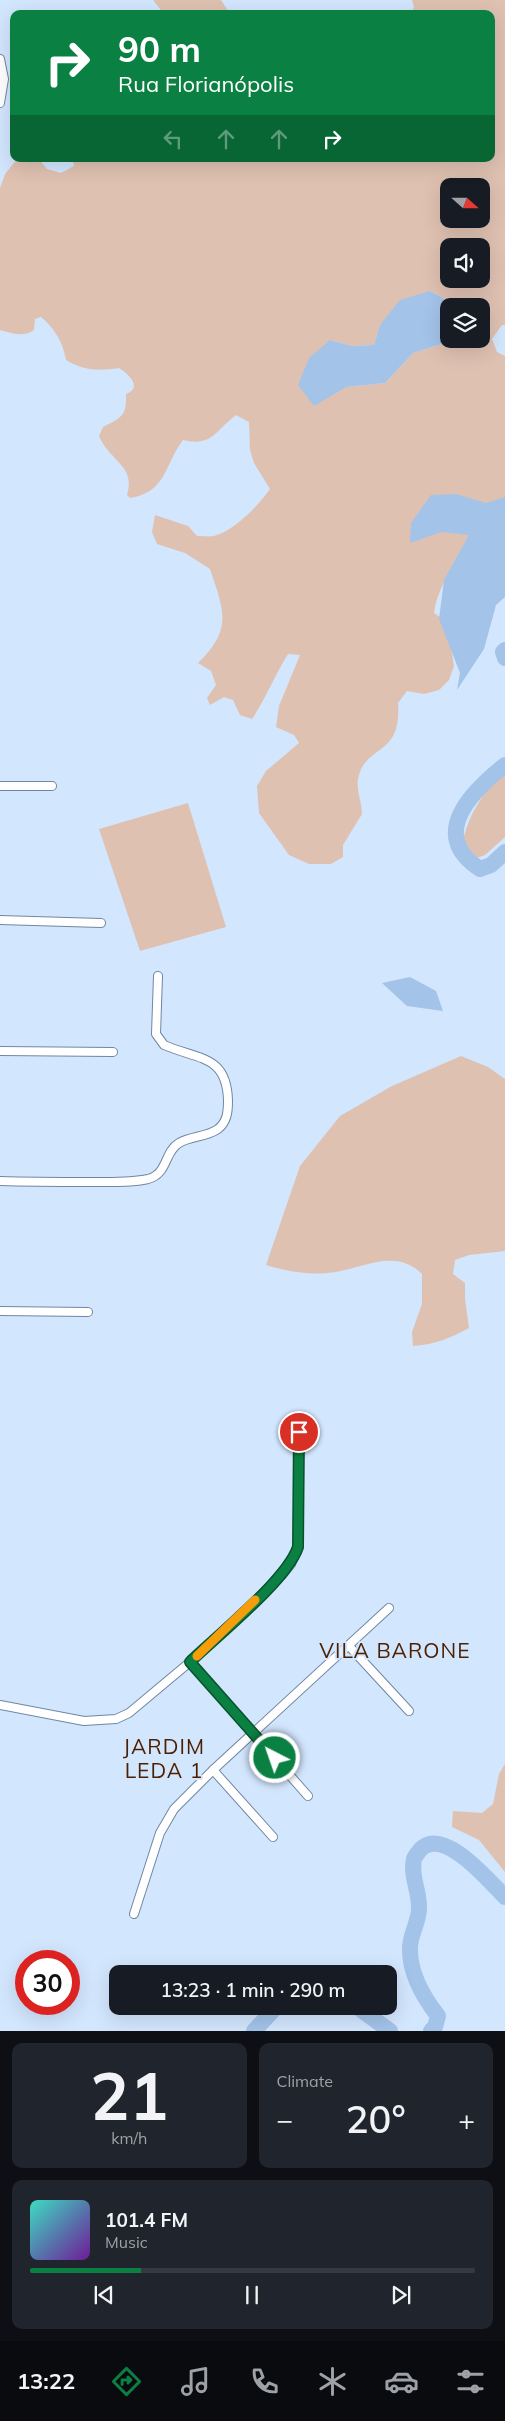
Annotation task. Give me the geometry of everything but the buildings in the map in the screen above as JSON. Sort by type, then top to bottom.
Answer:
[{"type":"street","points":[[0,59],[2,79],[0,103]]},
{"type":"street","points":[[0,786],[52,786]]},
{"type":"street","points":[[0,920],[102,923]]},
{"type":"street","points":[[0,1181],[116,1182],[148,1179],[160,1173],[176,1145],[210,1133],[219,1128],[225,1121],[228,1112],[227,1086],[224,1076],[218,1068],[209,1061],[173,1049],[160,1040],[156,1034],[158,976]]},
{"type":"street","points":[[0,1052],[113,1052]]},
{"type":"street","points":[[0,1311],[88,1312]]},
{"type":"street","points":[[0,1705],[84,1721],[116,1719],[141,1705],[190,1662],[283,1574],[296,1556],[298,1547],[299,1432]]},
{"type":"street","points":[[134,1914],[160,1833],[166,1820],[184,1797],[389,1608]]},
{"type":"street","points":[[349,1646],[409,1711]]},
{"type":"street","points":[[190,1662],[308,1796]]},
{"type":"street","points":[[213,1770],[273,1836]]},
{"type":"shaded area","points":[[153,0],[221,0],[227,10],[161,10]]},
{"type":"shaded area","points":[[412,0],[505,0],[505,325],[502,325],[492,339],[497,352],[505,356],[505,517],[471,548],[451,571],[438,598],[434,613],[447,622],[454,666],[449,680],[439,690],[424,694],[407,691],[398,703],[398,721],[389,742],[368,760],[362,768],[358,779],[358,792],[362,814],[343,845],[343,857],[331,864],[309,864],[289,855],[259,813],[257,786],[266,771],[299,743],[294,735],[276,727],[279,706],[300,655],[288,654],[252,719],[240,715],[233,700],[224,697],[210,705],[207,698],[216,685],[211,671],[198,663],[217,640],[221,629],[222,608],[210,569],[185,553],[157,544],[152,532],[155,515],[188,526],[197,536],[214,536],[230,529],[259,503],[270,489],[254,463],[250,450],[249,422],[236,415],[207,439],[193,442],[183,440],[158,484],[142,495],[130,498],[127,495],[129,485],[125,470],[109,452],[99,436],[103,427],[114,421],[124,412],[126,394],[131,391],[134,385],[130,377],[119,368],[92,369],[66,360],[58,336],[41,317],[35,319],[34,330],[26,334],[0,330],[0,188],[5,174],[15,162],[41,162],[47,169],[61,173],[74,166],[73,162],[495,162],[495,10],[413,10]],"holes":[[[430,291],[443,298],[490,298],[490,348],[440,348],[440,344],[413,353],[385,383],[346,387],[330,340],[352,346],[374,345],[380,325]]]},
{"type":"shaded area","points":[[505,770],[505,837],[485,855],[471,860],[461,852],[466,829],[482,797]]},
{"type":"shaded area","points":[[188,803],[226,927],[140,951],[99,829]]},
{"type":"shaded area","points":[[461,1056],[488,1067],[505,1079],[505,1251],[469,1255],[455,1260],[453,1274],[465,1283],[469,1328],[442,1340],[413,1346],[412,1332],[422,1304],[422,1274],[411,1266],[400,1262],[388,1261],[327,1273],[304,1273],[266,1265],[300,1166],[340,1116],[392,1086]]},
{"type":"shaded area","points":[[505,1764],[505,1872],[479,1840],[452,1827],[453,1811],[482,1813],[493,1804],[499,1774]]},
{"type":"water","points":[[430,291],[443,298],[440,298],[440,344],[413,353],[385,383],[346,387],[314,406],[298,385],[309,358],[330,340],[352,346],[374,345],[380,325],[400,300]]},
{"type":"water","points":[[456,494],[486,503],[505,497],[505,597],[496,605],[484,649],[457,690],[460,673],[439,619],[444,580],[469,535],[441,532],[410,543],[411,523],[431,495]]},
{"type":"water","points":[[410,977],[436,991],[443,1011],[407,1006],[382,983]]},
{"type":"waterway","points":[[505,650],[503,652],[505,658]]},
{"type":"waterway","points":[[505,765],[479,788],[468,801],[460,814],[456,828],[457,842],[465,856],[480,869],[491,865],[505,852]]},
{"type":"waterway","points":[[431,2031],[435,2027],[438,2016],[415,1977],[411,1959],[410,1945],[419,1909],[413,1872],[415,1857],[420,1850],[430,1844],[441,1845],[453,1850],[465,1858],[505,1897]]},
{"type":"waterway","points":[[254,2031],[269,2015]]},
{"type":"waterway","points":[[368,2015],[390,2031]]},
{"type":"slow traffic","points":[[197,1656],[255,1600]]},
{"type":"district","name":"VILA BARONE","points":[[395,1650]]},
{"type":"district","name":"JARDIM LEDA 1","points":[[164,1758]]},
{"type":"route","points":[[275,1758],[190,1662],[283,1574],[296,1556],[298,1547],[299,1432]]}]
